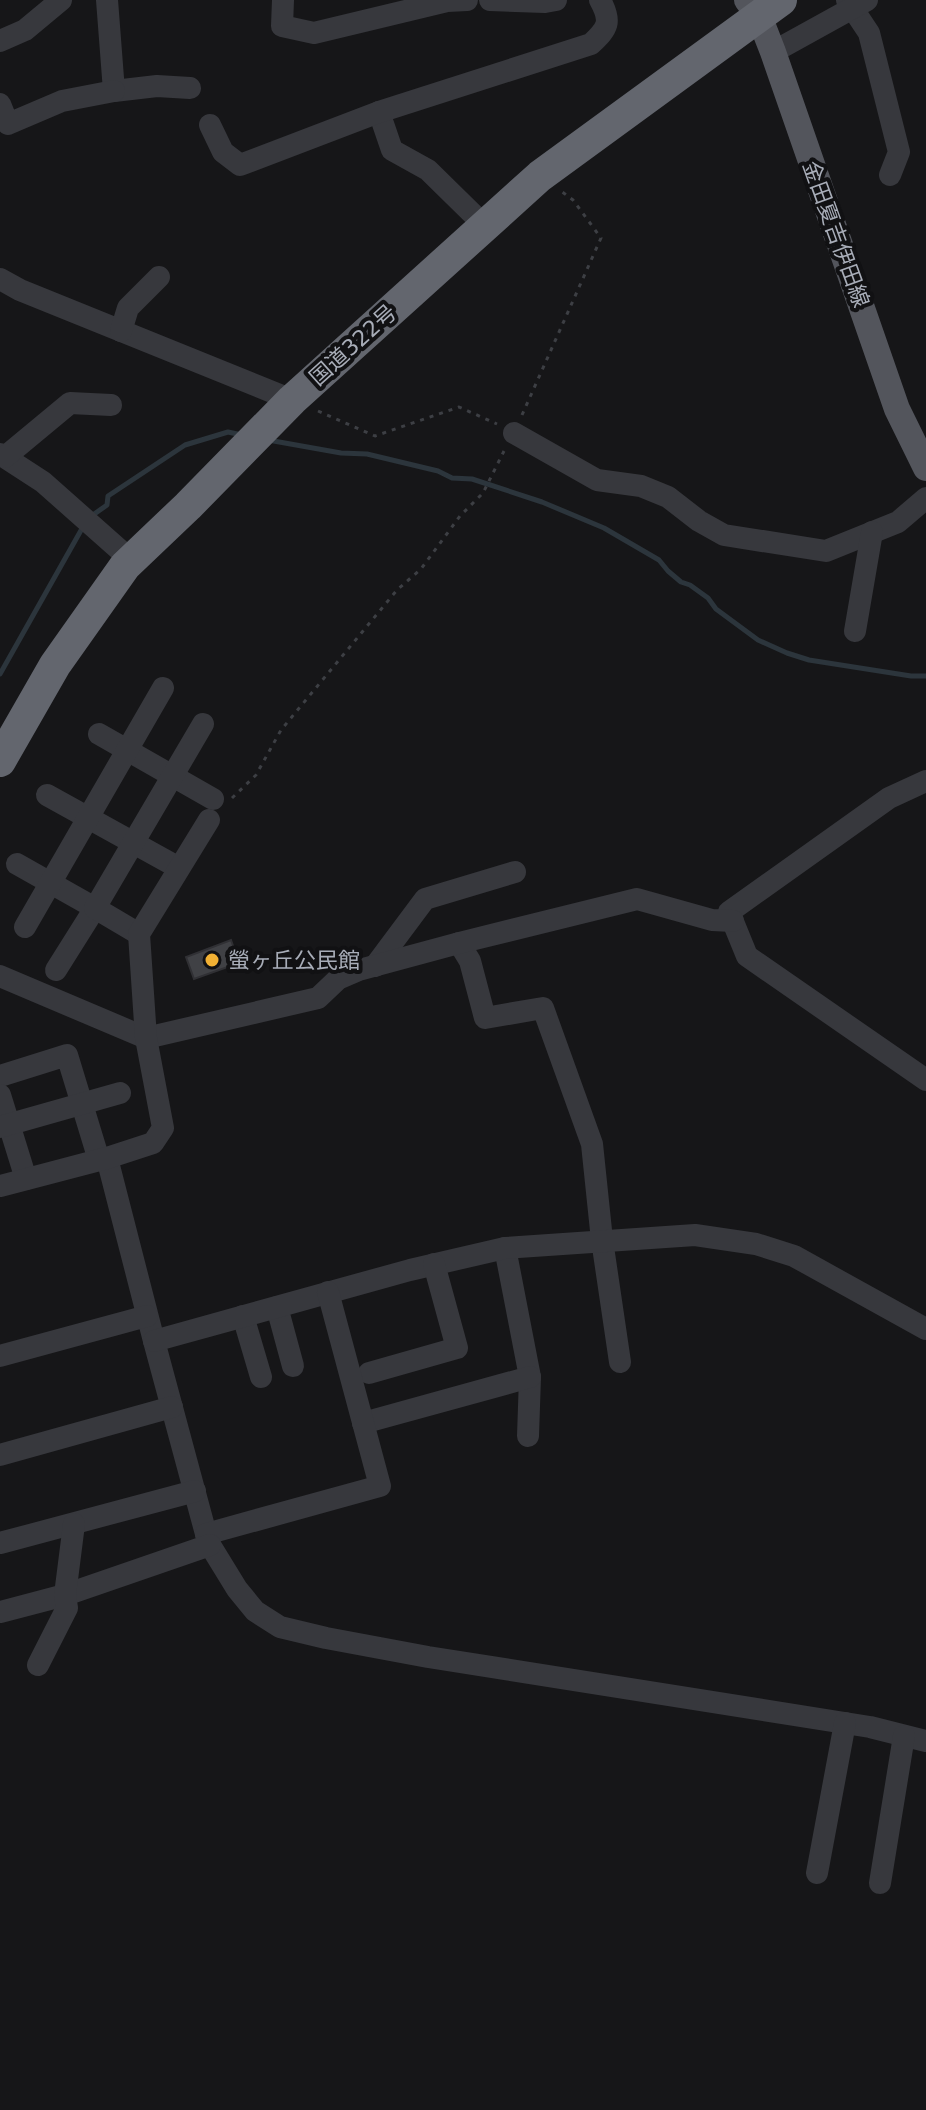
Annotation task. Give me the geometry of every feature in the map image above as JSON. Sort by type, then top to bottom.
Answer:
[{"type":"highway","name":"国道322号","points":[[5,741],[125,566],[289,403],[540,176],[762,5]]},
{"type":"main road","name":"金田夏吉伊田線","points":[[762,5],[773,52],[800,135],[897,409],[926,468]]},
{"type":"street","points":[[0,41],[25,30],[61,0]]},
{"type":"street","points":[[107,0],[114,91]]},
{"type":"street","points":[[283,0],[282,26],[314,33],[447,1],[467,0]]},
{"type":"street","points":[[490,0],[556,0]]},
{"type":"street","points":[[210,125],[223,152],[240,165],[379,112],[591,44],[605,31],[608,15],[600,0]]},
{"type":"street","points":[[773,52],[856,2],[869,33],[899,152],[890,175]]},
{"type":"street","points":[[3,119],[62,101],[114,91],[157,86],[190,88]]},
{"type":"street","points":[[379,112],[392,150],[428,170],[485,226]]},
{"type":"street","points":[[121,331],[128,308],[159,277]]},
{"type":"street","points":[[0,279],[289,403]]},
{"type":"street","points":[[111,405],[70,403],[3,455],[43,482],[131,560]]},
{"type":"street","points":[[514,433],[597,480],[641,486],[668,497],[699,521],[724,535],[826,551],[898,522],[926,498]]},
{"type":"street","points":[[855,631],[872,532]]},
{"type":"street","points":[[25,927],[163,688]]},
{"type":"street","points":[[56,970],[203,724]]},
{"type":"street","points":[[0,1186],[153,1143],[163,1128],[146,1038],[139,934],[211,810],[173,776],[99,734]]},
{"type":"street","points":[[926,781],[889,798],[729,912],[747,956],[926,1080]]},
{"type":"street","points":[[47,795],[179,868]]},
{"type":"street","points":[[17,864],[139,934]]},
{"type":"street","points":[[375,966],[425,899],[515,872]]},
{"type":"street","points":[[0,976],[146,1038],[318,998],[338,979],[375,966],[637,899],[712,920],[733,921]]},
{"type":"street","points":[[459,943],[470,961],[485,1018],[543,1008],[592,1144],[620,1362]]},
{"type":"street","points":[[0,1076],[67,1055],[103,1159],[208,1540],[237,1589],[255,1611],[280,1627],[326,1638],[845,1723],[915,1738],[880,1883]]},
{"type":"street","points":[[5,1126],[120,1093]]},
{"type":"street","points":[[0,1095],[5,1126],[26,1179]]},
{"type":"street","points":[[154,1341],[328,1292],[505,1248],[695,1235],[756,1244],[794,1256],[926,1329]]},
{"type":"street","points":[[505,1248],[530,1377],[528,1436]]},
{"type":"street","points":[[369,1373],[457,1348],[434,1264]]},
{"type":"street","points":[[0,1612],[65,1595],[208,1540],[380,1486],[328,1292]]},
{"type":"street","points":[[277,1307],[293,1366]]},
{"type":"street","points":[[0,1356],[147,1316]]},
{"type":"street","points":[[243,1316],[261,1377]]},
{"type":"street","points":[[363,1423],[530,1377]]},
{"type":"street","points":[[0,1455],[172,1407]]},
{"type":"street","points":[[0,1543],[195,1491]]},
{"type":"street","points":[[38,1665],[67,1608],[65,1595],[74,1524]]},
{"type":"street","points":[[817,1873],[845,1723]]},
{"type":"path","points":[[211,810],[256,775],[281,730],[397,590],[421,569],[460,516],[483,493],[514,433],[601,238],[573,200],[540,176]]},
{"type":"path","points":[[289,403],[375,436],[459,407],[514,433]]},
{"type":"building","name":"螢ヶ丘公民館","points":[[231,940],[239,963],[194,979],[186,957]]},
{"type":"waterway","points":[[90,517],[107,505],[108,496],[185,445],[228,432],[242,435]]},
{"type":"waterway","points":[[268,440],[341,453],[367,454],[438,471],[452,478],[472,479],[542,502],[604,528],[659,560],[681,582],[708,598],[716,609],[758,640],[809,660],[926,676]]},
{"type":"waterway","points":[[0,674],[84,525]]},
{"type":"place","name":"螢ヶ丘公民館","points":[[212,960]]}]
